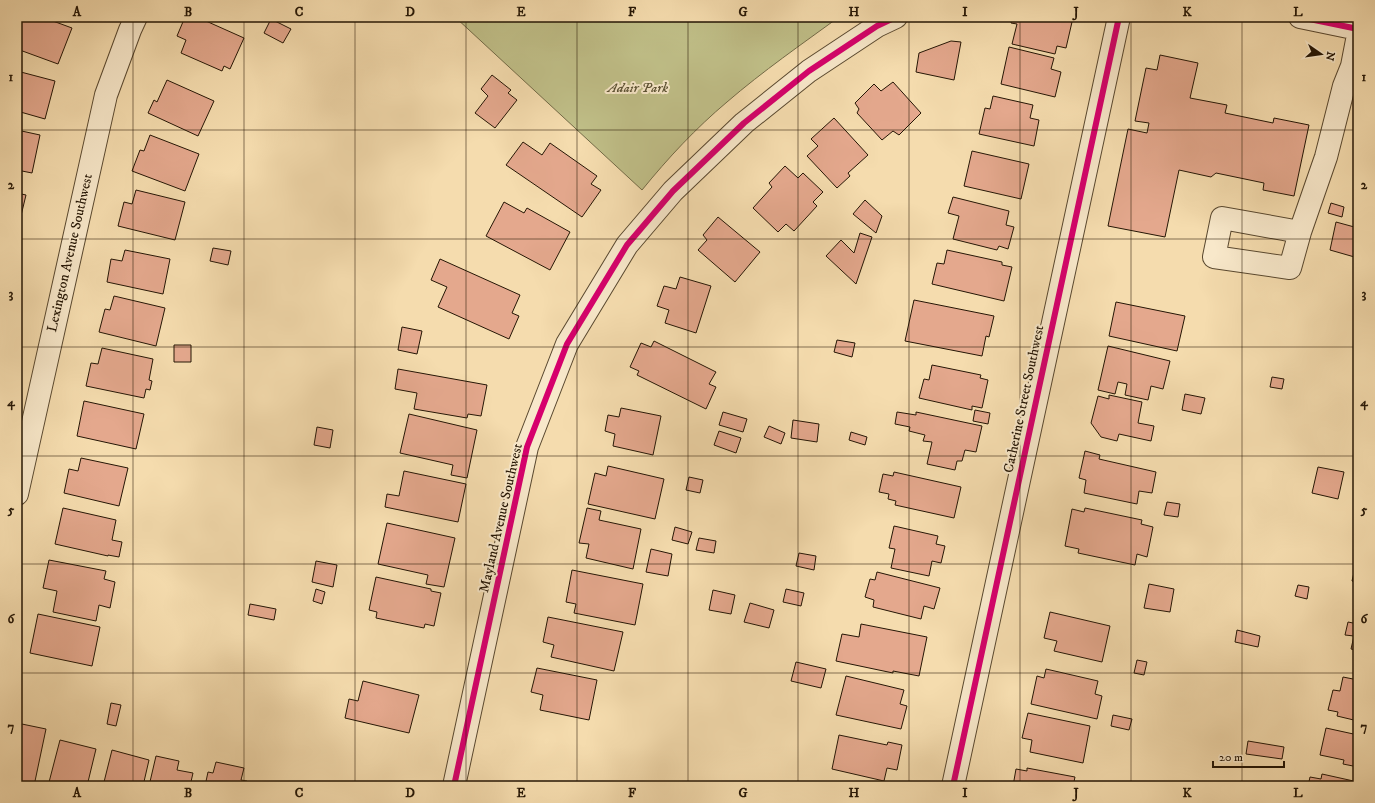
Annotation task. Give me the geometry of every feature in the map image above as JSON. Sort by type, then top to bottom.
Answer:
[{"type":"street","name":"Lexington Avenue Southwest","points":[[17,494],[106,95],[136,17]]},
{"type":"street","name":"Mayland Avenue Southwest","points":[[454,786],[527,447],[567,344],[627,245],[673,191],[744,123],[808,71],[877,26],[896,17]]},
{"type":"street","name":"Catherine Street Southwest","points":[[953,786],[1119,17]]},
{"type":"street","points":[[1300,17],[1358,29]]},
{"type":"street","points":[[1300,232],[1326,157],[1344,86],[1352,66],[1358,35]]},
{"type":"green space","name":"Adair Park","points":[[455,17],[839,17],[769,69],[704,122],[662,166],[642,190]]},
{"type":"building","points":[[17,17],[42,17],[72,28],[58,64],[17,49]]},
{"type":"building","points":[[185,17],[197,17],[244,38],[230,69],[224,66],[222,71],[181,53],[186,40],[177,36]]},
{"type":"building","points":[[1012,17],[1048,17],[1072,22],[1066,48],[1057,46],[1055,54],[1012,44],[1017,24],[1011,23]]},
{"type":"building","points":[[271,19],[291,29],[283,43],[264,33]]},
{"type":"building","points":[[951,41],[961,42],[954,80],[916,72],[919,53]]},
{"type":"building","points":[[1009,47],[1054,58],[1051,69],[1061,72],[1055,97],[1001,84]]},
{"type":"building","points":[[1160,55],[1198,63],[1190,98],[1227,105],[1225,113],[1273,123],[1274,118],[1309,125],[1294,196],[1263,190],[1264,183],[1216,173],[1211,177],[1179,170],[1165,237],[1108,226],[1128,129],[1147,133],[1149,123],[1135,121],[1146,68],[1157,70]]},
{"type":"building","points":[[17,71],[55,81],[45,119],[17,111]]},
{"type":"building","points":[[492,75],[511,90],[508,93],[517,100],[495,128],[475,113],[488,96],[481,89]]},
{"type":"building","points":[[167,80],[214,101],[198,136],[148,113],[154,100],[157,102]]},
{"type":"building","points":[[893,82],[921,113],[899,135],[893,131],[882,140],[857,113],[859,109],[855,103],[874,84],[881,91]]},
{"type":"building","points":[[993,96],[1033,105],[1030,118],[1039,120],[1034,146],[979,134],[985,108],[990,109]]},
{"type":"building","points":[[834,118],[868,155],[848,173],[850,176],[837,188],[807,156],[818,146],[811,139]]},
{"type":"building","points":[[17,130],[40,135],[32,173],[17,170]]},
{"type":"building","points":[[150,135],[199,154],[185,191],[132,171],[140,150],[144,151]]},
{"type":"building","points":[[523,142],[542,155],[550,143],[597,176],[591,184],[601,190],[582,217],[506,165]]},
{"type":"building","points":[[972,151],[1029,164],[1021,199],[964,186]]},
{"type":"building","points":[[785,166],[798,178],[803,173],[823,192],[813,202],[817,206],[794,231],[786,224],[778,232],[753,208],[772,187],[769,183]]},
{"type":"building","points":[[136,190],[185,202],[175,240],[118,226],[124,202],[132,204]]},
{"type":"building","points":[[17,193],[26,195],[17,232]]},
{"type":"building","points":[[953,197],[1009,211],[1006,225],[1014,227],[1008,249],[999,246],[997,250],[953,239],[959,216],[948,213]]},
{"type":"building","points":[[865,200],[882,216],[876,233],[853,214]]},
{"type":"building","points":[[504,202],[524,213],[527,208],[570,232],[550,270],[486,236]]},
{"type":"building","points":[[1331,203],[1344,207],[1342,217],[1328,213]]},
{"type":"building","points":[[718,217],[760,252],[735,282],[698,250],[707,240],[703,235]]},
{"type":"building","points":[[1336,222],[1358,228],[1358,258],[1330,250]]},
{"type":"building","points":[[860,233],[872,237],[856,284],[826,256],[841,240],[854,253]]},
{"type":"building","points":[[213,248],[231,251],[228,265],[210,261]]},
{"type":"building","points":[[125,250],[170,259],[163,294],[107,282],[111,259],[122,261]]},
{"type":"building","points":[[947,250],[1002,262],[1002,265],[1012,267],[1004,301],[932,284],[937,263],[944,264]]},
{"type":"building","points":[[440,259],[520,295],[512,313],[519,316],[509,339],[438,307],[447,287],[431,280]]},
{"type":"building","points":[[680,277],[711,286],[696,333],[665,323],[669,310],[657,306],[664,286],[676,289]]},
{"type":"building","points":[[114,296],[165,308],[156,346],[99,332],[105,309],[110,310]]},
{"type":"building","points":[[914,300],[994,316],[989,337],[986,336],[982,356],[905,341]]},
{"type":"building","points":[[1116,302],[1185,316],[1177,351],[1109,336]]},
{"type":"building","points":[[402,327],[422,331],[417,354],[398,350]]},
{"type":"building","points":[[837,340],[855,343],[852,357],[834,352]]},
{"type":"building","points":[[654,341],[716,372],[709,384],[716,387],[706,409],[637,375],[639,371],[630,367],[641,343],[651,347]]},
{"type":"building","points":[[174,345],[191,345],[191,362],[174,362]]},
{"type":"building","points":[[1108,346],[1170,361],[1163,389],[1151,386],[1148,400],[1125,395],[1127,384],[1118,382],[1115,394],[1098,390]]},
{"type":"building","points":[[102,348],[153,359],[149,380],[152,381],[150,390],[146,389],[144,398],[86,386],[91,363],[98,364]]},
{"type":"building","points":[[932,365],[981,375],[980,378],[988,380],[982,408],[972,406],[972,410],[919,398],[924,379],[929,380]]},
{"type":"building","points":[[398,369],[487,385],[481,416],[468,414],[467,418],[414,409],[417,393],[395,389]]},
{"type":"building","points":[[1272,377],[1284,379],[1282,389],[1270,387]]},
{"type":"building","points":[[1185,394],[1205,398],[1201,414],[1182,410]]},
{"type":"building","points":[[1109,395],[1142,402],[1138,423],[1154,426],[1151,441],[1119,434],[1117,441],[1101,437],[1091,423],[1098,396],[1109,399]]},
{"type":"building","points":[[84,401],[144,414],[136,449],[77,436]]},
{"type":"building","points":[[621,408],[661,416],[653,455],[613,446],[615,434],[605,431],[608,415],[619,417]]},
{"type":"building","points":[[975,410],[990,413],[988,424],[973,421]]},
{"type":"building","points":[[723,412],[747,419],[743,432],[719,425]]},
{"type":"building","points":[[897,412],[916,415],[916,412],[982,426],[976,452],[965,450],[962,461],[957,461],[955,470],[927,464],[932,442],[923,441],[925,435],[909,431],[910,427],[895,424]]},
{"type":"building","points":[[409,414],[477,430],[467,478],[451,475],[453,465],[400,453]]},
{"type":"building","points":[[793,420],[819,424],[817,442],[791,438]]},
{"type":"building","points":[[769,426],[785,433],[781,444],[764,437]]},
{"type":"building","points":[[317,427],[333,430],[330,448],[314,445]]},
{"type":"building","points":[[719,431],[741,438],[736,453],[714,445]]},
{"type":"building","points":[[851,432],[867,437],[865,445],[849,440]]},
{"type":"building","points":[[1085,451],[1100,455],[1099,459],[1156,472],[1152,493],[1139,491],[1137,504],[1084,493],[1086,480],[1079,478]]},
{"type":"building","points":[[81,458],[128,468],[119,506],[64,493],[69,469],[78,471]]},
{"type":"building","points":[[608,466],[664,479],[655,519],[588,504],[595,473],[606,476]]},
{"type":"building","points":[[1318,467],[1344,472],[1338,499],[1312,493]]},
{"type":"building","points":[[404,471],[466,484],[458,522],[385,507],[387,494],[399,496]]},
{"type":"building","points":[[894,472],[961,487],[954,518],[895,505],[896,501],[888,499],[889,494],[879,492],[883,474],[893,476]]},
{"type":"building","points":[[689,477],[703,480],[700,493],[686,490]]},
{"type":"building","points":[[1167,502],[1180,504],[1178,517],[1164,515]]},
{"type":"building","points":[[63,508],[116,520],[112,540],[122,542],[119,557],[108,556],[55,544]]},
{"type":"building","points":[[587,508],[601,511],[599,520],[641,529],[633,569],[586,558],[589,544],[579,543]]},
{"type":"building","points":[[1085,508],[1142,520],[1141,524],[1153,527],[1147,557],[1137,554],[1135,565],[1078,553],[1079,549],[1065,546],[1072,509],[1084,512]]},
{"type":"building","points":[[387,523],[455,538],[444,587],[426,584],[428,575],[378,564]]},
{"type":"building","points":[[894,526],[938,536],[936,544],[945,546],[941,563],[932,561],[929,576],[891,568],[895,549],[889,548]]},
{"type":"building","points":[[675,527],[692,532],[688,544],[672,540]]},
{"type":"building","points":[[699,538],[716,541],[714,553],[696,550]]},
{"type":"building","points":[[651,549],[672,554],[668,576],[646,572]]},
{"type":"building","points":[[799,553],[816,556],[814,570],[796,566]]},
{"type":"building","points":[[49,560],[106,571],[104,579],[115,582],[110,608],[99,605],[96,621],[53,612],[57,591],[43,588]]},
{"type":"building","points":[[316,561],[337,565],[333,587],[312,582]]},
{"type":"building","points":[[1356,564],[1358,564],[1358,583],[1352,581]]},
{"type":"building","points":[[572,570],[643,584],[635,625],[574,613],[576,604],[566,602]]},
{"type":"building","points":[[877,572],[940,588],[934,609],[924,606],[921,619],[873,607],[874,600],[865,597],[870,579],[875,580]]},
{"type":"building","points":[[376,577],[431,589],[431,591],[441,593],[434,626],[425,624],[424,628],[376,618],[377,612],[369,610]]},
{"type":"building","points":[[1149,584],[1174,589],[1170,612],[1144,608]]},
{"type":"building","points":[[1298,585],[1309,587],[1307,599],[1295,596]]},
{"type":"building","points":[[316,589],[325,592],[322,604],[313,601]]},
{"type":"building","points":[[786,589],[804,593],[801,606],[783,602]]},
{"type":"building","points":[[713,590],[735,595],[731,614],[709,610]]},
{"type":"building","points":[[750,603],[774,610],[769,628],[744,622]]},
{"type":"building","points":[[250,604],[276,609],[274,620],[248,615]]},
{"type":"building","points":[[1050,612],[1110,626],[1102,662],[1054,651],[1057,641],[1044,638]]},
{"type":"building","points":[[38,614],[100,627],[92,666],[30,653]]},
{"type":"building","points":[[548,617],[623,632],[614,671],[551,657],[554,645],[543,642]]},
{"type":"building","points":[[1348,622],[1358,624],[1358,654],[1356,654],[1356,650],[1351,649],[1354,636],[1345,635]]},
{"type":"building","points":[[861,624],[927,637],[919,676],[893,671],[893,673],[836,661],[842,634],[859,637]]},
{"type":"building","points":[[1237,630],[1260,636],[1258,647],[1235,642]]},
{"type":"building","points":[[1137,660],[1147,662],[1144,675],[1134,673]]},
{"type":"building","points":[[796,662],[826,669],[821,688],[791,681]]},
{"type":"building","points":[[537,668],[597,680],[589,720],[540,710],[543,695],[531,692]]},
{"type":"building","points":[[1046,669],[1098,681],[1095,694],[1102,696],[1097,719],[1031,704],[1037,676],[1044,678]]},
{"type":"building","points":[[846,676],[904,690],[900,704],[907,706],[901,729],[836,715]]},
{"type":"building","points":[[1343,677],[1358,680],[1358,721],[1337,716],[1338,712],[1328,710],[1333,690],[1340,691]]},
{"type":"building","points":[[363,681],[419,695],[409,733],[345,718],[349,699],[358,701]]},
{"type":"building","points":[[111,703],[121,705],[116,726],[107,724]]},
{"type":"building","points":[[1028,713],[1090,726],[1083,763],[1030,752],[1032,740],[1022,738]]},
{"type":"building","points":[[1113,715],[1132,719],[1129,730],[1111,726]]},
{"type":"building","points":[[17,723],[46,729],[34,786],[17,786]]},
{"type":"building","points":[[1326,728],[1358,735],[1358,767],[1343,764],[1344,760],[1320,755]]},
{"type":"building","points":[[839,735],[887,745],[888,742],[902,745],[897,770],[887,768],[884,781],[832,769]]},
{"type":"building","points":[[60,740],[96,749],[87,786],[48,786]]},
{"type":"building","points":[[1248,741],[1284,747],[1282,759],[1246,754]]},
{"type":"building","points":[[112,750],[149,760],[143,786],[103,786]]},
{"type":"building","points":[[156,756],[179,761],[177,770],[193,773],[190,786],[149,786]]},
{"type":"building","points":[[216,762],[244,768],[241,780],[247,781],[245,786],[205,786],[208,772],[213,773]]},
{"type":"building","points":[[1027,768],[1075,777],[1073,786],[1013,786],[1016,769],[1027,771]]},
{"type":"building","points":[[1322,774],[1358,782],[1358,786],[1308,786],[1310,777],[1321,779]]},
{"type":"cycle path","points":[[454,786],[527,447],[567,344],[627,245],[673,191],[744,123],[809,71],[877,26],[896,17]]},
{"type":"cycle path","points":[[953,786],[1119,17]]},
{"type":"cycle path","points":[[1300,17],[1358,29]]}]
